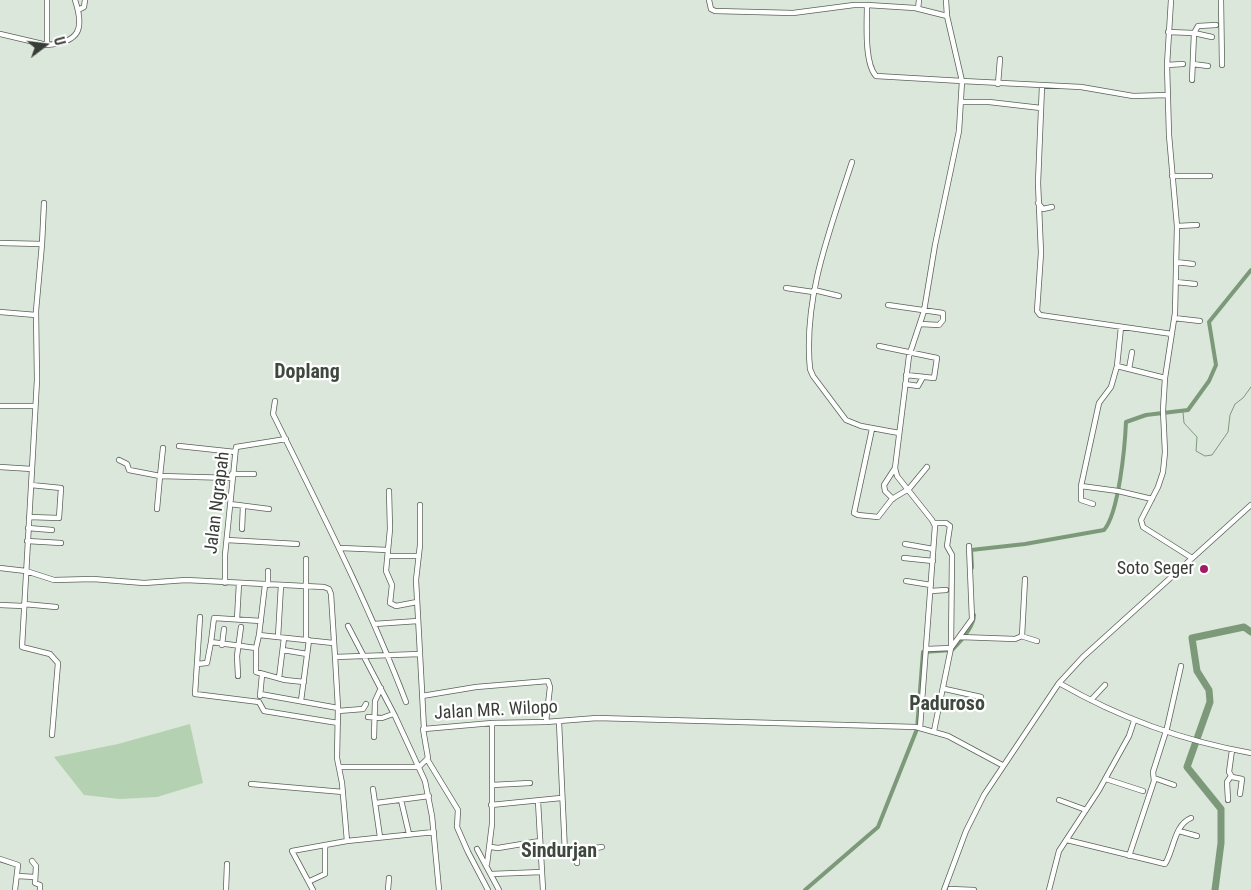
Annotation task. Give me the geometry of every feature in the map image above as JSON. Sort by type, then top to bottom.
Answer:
[{"type":"street","points":[[46,45],[47,0]]},
{"type":"street","points":[[0,34],[46,45],[64,43],[72,38],[81,23],[75,0]]},
{"type":"street","points":[[78,10],[84,6],[85,0]]},
{"type":"street","points":[[709,0],[710,9],[714,11],[793,13],[868,5],[918,9],[947,16]]},
{"type":"street","points":[[918,9],[919,0]]},
{"type":"street","points":[[918,727],[927,650],[934,523],[896,474],[895,468],[910,352],[924,310],[959,131],[962,81],[947,16],[946,0]]},
{"type":"street","points":[[1171,0],[1168,32],[1167,95],[1177,226],[1174,318],[1165,378],[1163,412],[1165,452],[1163,472],[1152,499],[1140,520],[1141,524],[1192,558]]},
{"type":"street","points":[[1221,0],[1222,65]]},
{"type":"street","points":[[868,5],[867,36],[872,71],[876,76],[1081,87],[1133,96],[1167,95]]},
{"type":"street","points":[[1192,80],[1194,34],[1197,26],[1216,26]]},
{"type":"street","points":[[1168,32],[1212,37]]},
{"type":"street","points":[[998,84],[1000,59]]},
{"type":"street","points":[[1167,65],[1183,64]]},
{"type":"street","points":[[1193,64],[1208,66]]},
{"type":"street","points":[[1042,86],[1038,203],[1041,253],[1039,314],[1172,334]]},
{"type":"street","points":[[962,102],[989,102],[1041,108]]},
{"type":"street","points":[[852,162],[818,270],[810,323],[811,373],[846,420],[872,429],[899,433]]},
{"type":"street","points":[[1172,176],[1210,176]]},
{"type":"street","points":[[44,203],[36,315],[37,380],[22,648],[50,654],[58,663],[52,735]]},
{"type":"street","points":[[1038,203],[1043,208],[1052,206]]},
{"type":"street","points":[[1177,226],[1197,225]]},
{"type":"street","points":[[0,242],[42,244]]},
{"type":"street","points":[[1176,262],[1193,264]]},
{"type":"street","points":[[1176,282],[1195,284]]},
{"type":"street","points":[[786,288],[839,296]]},
{"type":"street","points":[[888,305],[942,312],[943,320],[939,325],[920,324]]},
{"type":"street","points":[[0,312],[36,315]]},
{"type":"street","points":[[1174,318],[1200,321]]},
{"type":"street","points":[[1093,504],[1081,500],[1082,486],[1099,403],[1111,387],[1117,366],[1121,327]]},
{"type":"street","points":[[879,346],[937,358],[935,377],[906,375]]},
{"type":"street","points":[[1129,369],[1132,352]]},
{"type":"street","points":[[1117,366],[1165,378]]},
{"type":"street","points":[[905,384],[918,386],[922,377]]},
{"type":"street","points":[[275,402],[273,412],[340,548],[388,654],[406,702]]},
{"type":"street","points":[[0,411],[0,406],[35,406]]},
{"type":"street","points":[[872,429],[854,513],[858,516],[878,517],[893,499],[908,490],[927,467]]},
{"type":"street","name":"Jalan Ngrapah","points":[[224,583],[232,476],[237,446],[286,439]]},
{"type":"street","points":[[179,446],[235,452]]},
{"type":"street","points":[[157,509],[163,448]]},
{"type":"street","points":[[119,460],[127,464],[129,470],[160,476],[232,476],[254,474]]},
{"type":"street","points":[[0,467],[32,469]]},
{"type":"street","points":[[893,499],[885,491],[884,485],[895,468]]},
{"type":"street","points":[[29,517],[59,518],[61,488],[31,485]]},
{"type":"street","points":[[1082,486],[1152,499]]},
{"type":"street","points":[[389,491],[386,571],[392,585],[390,603],[396,606],[417,602]]},
{"type":"street","points":[[230,504],[269,509]]},
{"type":"street","name":"Jalan MR. Wilopo","points":[[420,505],[416,580],[423,729],[492,723],[559,722],[597,718],[918,727],[934,731],[969,746],[1002,765]]},
{"type":"street","points":[[944,890],[975,810],[1002,765],[1059,683],[1083,657],[1251,505]]},
{"type":"street","points":[[242,530],[243,506]]},
{"type":"street","points":[[934,523],[946,523],[950,526],[948,546],[952,555],[951,650],[934,731]]},
{"type":"street","points":[[28,528],[52,530]]},
{"type":"street","points":[[227,540],[297,544]]},
{"type":"street","points":[[28,541],[61,543]]},
{"type":"street","points":[[906,544],[933,548]]},
{"type":"street","points":[[927,650],[951,650],[962,637],[972,619],[969,546]]},
{"type":"street","points":[[340,548],[418,556]]},
{"type":"street","points":[[904,558],[932,561]]},
{"type":"street","points":[[301,701],[308,640],[306,559]]},
{"type":"street","points":[[0,568],[26,571],[54,580],[93,579],[144,583],[186,580],[239,584],[306,585],[324,587],[331,591],[338,710],[337,758],[347,841]]},
{"type":"street","points":[[268,571],[254,668],[256,672],[262,675],[304,682]]},
{"type":"street","points":[[1022,636],[1024,629],[1025,579]]},
{"type":"street","points":[[906,581],[931,585]]},
{"type":"street","points":[[237,619],[239,584]]},
{"type":"street","points":[[279,678],[283,650],[281,637],[281,585]]},
{"type":"street","points":[[931,591],[946,590]]},
{"type":"street","points":[[0,605],[56,607]]},
{"type":"street","points":[[200,617],[195,694],[259,702]]},
{"type":"street","points":[[197,664],[207,663],[214,618],[261,621]]},
{"type":"street","points":[[374,624],[418,621]]},
{"type":"street","points":[[348,626],[419,766],[429,796],[439,890]]},
{"type":"street","points":[[238,676],[240,627]]},
{"type":"street","points":[[222,644],[224,629]]},
{"type":"street","points":[[259,635],[333,643]]},
{"type":"street","points":[[962,637],[1015,639],[1022,636],[1037,640]]},
{"type":"street","points":[[211,642],[256,648]]},
{"type":"street","points":[[283,650],[307,654]]},
{"type":"street","points":[[334,656],[365,657],[388,654],[420,654]]},
{"type":"street","points":[[1129,856],[1154,778],[1153,772],[1166,731],[1181,666]]},
{"type":"street","points":[[262,675],[259,702],[264,711],[338,723]]},
{"type":"street","points":[[422,696],[476,687],[548,681],[550,687],[546,722]]},
{"type":"street","points":[[1059,683],[1134,720],[1192,739],[1251,753]]},
{"type":"street","points":[[1091,700],[1105,685]]},
{"type":"street","points":[[374,737],[375,701],[381,688]]},
{"type":"street","points":[[944,689],[981,697]]},
{"type":"street","points":[[260,694],[338,710],[363,709],[366,704]]},
{"type":"street","points":[[368,717],[376,719],[393,714]]},
{"type":"street","points":[[1050,890],[1056,856],[1106,779],[1129,736],[1134,720]]},
{"type":"street","points":[[559,722],[565,853]]},
{"type":"street","points":[[487,864],[491,847],[492,723]]},
{"type":"street","points":[[423,729],[428,759],[458,810],[459,816],[456,825],[488,890]]},
{"type":"street","points":[[1231,776],[1229,770],[1232,750]]},
{"type":"street","points":[[339,767],[419,766],[428,759]]},
{"type":"street","points":[[1231,776],[1242,779],[1240,794]]},
{"type":"street","points":[[1228,800],[1227,782],[1231,776]]},
{"type":"street","points":[[1154,778],[1174,785]]},
{"type":"street","points":[[1106,779],[1143,791]]},
{"type":"street","points":[[492,786],[530,783]]},
{"type":"street","points":[[251,784],[342,792]]},
{"type":"street","points":[[373,789],[380,837]]},
{"type":"street","points":[[376,803],[429,796]]},
{"type":"street","points":[[490,805],[538,802],[561,798]]},
{"type":"street","points":[[401,800],[409,834]]},
{"type":"street","points":[[1059,800],[1086,810]]},
{"type":"street","points":[[538,802],[543,890]]},
{"type":"street","points":[[1067,840],[1165,864],[1184,821],[1190,818]]},
{"type":"street","points":[[1179,831],[1197,836]]},
{"type":"street","points":[[313,890],[310,881],[292,851],[347,841],[434,832]]},
{"type":"street","points":[[491,847],[540,841]]},
{"type":"street","points":[[310,881],[325,874],[325,845]]},
{"type":"street","points":[[541,856],[602,848]]},
{"type":"street","points":[[477,849],[487,864],[499,890]]},
{"type":"street","points":[[576,852],[577,863]]},
{"type":"street","points":[[0,859],[17,864],[15,890]]},
{"type":"street","points":[[32,861],[36,866],[35,883],[40,885],[40,890]]},
{"type":"street","points":[[226,890],[227,864]]},
{"type":"street","points":[[491,874],[542,872]]},
{"type":"street","points":[[17,876],[35,877]]},
{"type":"street","points":[[388,890],[389,878]]},
{"type":"street","points":[[950,889],[974,890]]},
{"type":"green space","points":[[190,724],[203,783],[157,797],[120,799],[84,795],[54,757],[118,744]]},
{"type":"waterway","points":[[972,568],[971,550],[1025,544],[1104,530],[1114,509],[1123,462],[1126,422],[1146,415],[1188,410],[1209,381],[1216,365],[1209,322],[1251,270]]},
{"type":"waterway","points":[[1183,412],[1184,423],[1197,437],[1196,451],[1205,456],[1212,455],[1228,432],[1230,415],[1235,404],[1243,398],[1251,387]]},
{"type":"waterway","points":[[805,890],[878,827],[917,729],[923,652],[952,650],[969,629],[974,615]]},
{"type":"waterway","points":[[1215,890],[1221,843],[1221,809],[1187,767],[1210,702],[1209,690],[1197,671],[1192,638],[1244,627],[1251,632]]},
{"type":"place","name":"Soto Seger","points":[[1204,569]]},
{"type":"district","name":"Doplang","points":[[307,373]]},
{"type":"district","name":"Paduroso","points":[[947,705]]},
{"type":"district","name":"Sindurjan","points":[[559,852]]}]
